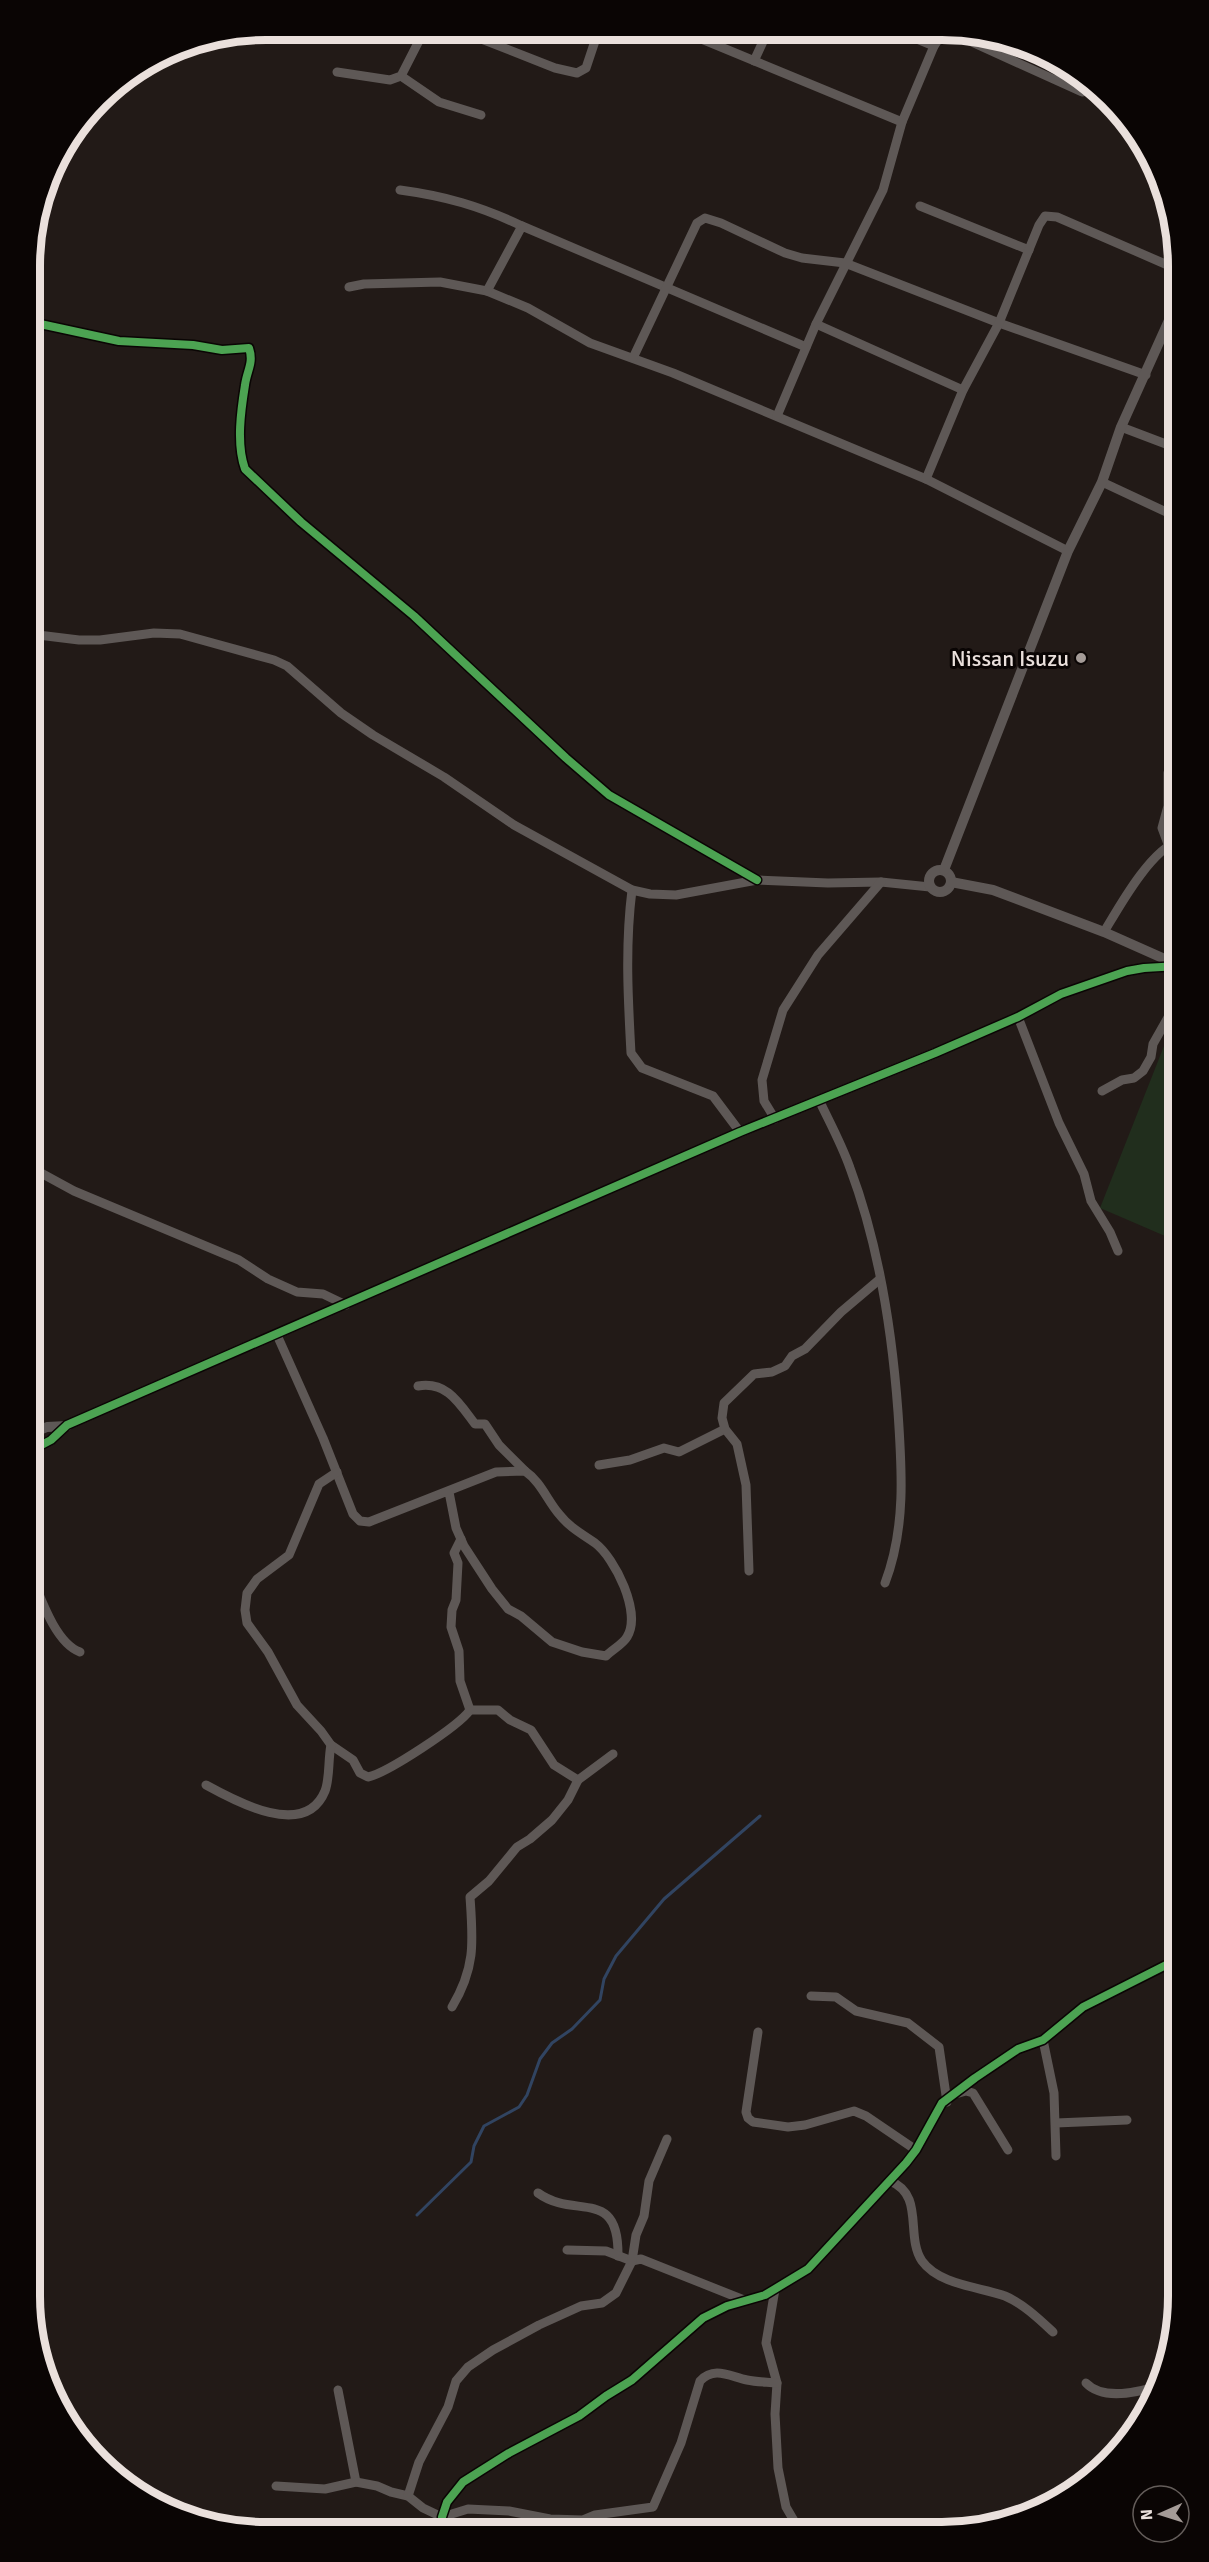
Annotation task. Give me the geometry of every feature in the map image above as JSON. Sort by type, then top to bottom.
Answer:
[{"type":"street","points":[[337,72],[390,80],[401,76],[419,40]]},
{"type":"street","points":[[484,40],[555,68],[577,73],[586,68],[595,40]]},
{"type":"street","points":[[704,40],[902,122]]},
{"type":"street","points":[[754,61],[764,40]]},
{"type":"street","points":[[920,40],[934,46]]},
{"type":"street","points":[[777,416],[816,324],[883,190],[902,122],[938,40]]},
{"type":"street","points":[[972,42],[1082,92],[1086,91]]},
{"type":"street","points":[[401,76],[439,102],[481,115]]},
{"type":"street","points":[[400,190],[438,195],[485,208],[667,289],[806,347]]},
{"type":"street","points":[[920,206],[1029,250]]},
{"type":"street","points":[[926,479],[963,390],[999,323],[1043,218],[1050,215],[1168,265]]},
{"type":"street","points":[[633,358],[697,223],[705,218],[802,258],[845,263],[999,323],[1146,375]]},
{"type":"street","points":[[488,291],[522,226]]},
{"type":"street","points":[[349,287],[364,284],[430,281],[458,284],[488,291],[528,308],[590,343],[777,416],[926,479],[1068,551]]},
{"type":"street","points":[[40,324],[119,341],[194,345],[222,350],[249,348],[253,360],[242,404],[241,459],[245,469],[301,522],[414,616],[566,758],[609,795],[757,880]]},
{"type":"street","points":[[816,324],[963,390]]},
{"type":"street","points":[[944,870],[1068,551],[1102,482],[1121,427],[1168,324]]},
{"type":"street","points":[[1121,427],[1168,445]]},
{"type":"street","points":[[1102,482],[1168,513]]},
{"type":"street","points":[[40,635],[100,640],[146,634],[180,634],[274,660],[287,666],[341,713],[373,735],[444,777],[514,825],[632,890],[650,894],[676,895],[757,880],[828,883],[881,882],[930,887]]},
{"type":"street","points":[[1104,932],[1131,887],[1168,844],[1162,828],[1168,806],[1168,773]]},
{"type":"street","points":[[936,870],[944,870],[951,882],[947,891],[933,891],[928,880],[931,874],[936,870]]},
{"type":"street","points":[[775,1119],[764,1101],[762,1080],[783,1010],[818,955],[881,882]]},
{"type":"street","points":[[951,882],[993,890],[1104,932],[1168,961]]},
{"type":"street","points":[[632,890],[627,965],[633,1060],[642,1068],[713,1096],[740,1132]]},
{"type":"street","points":[[40,1430],[68,1425],[740,1132],[820,1102],[1018,1017],[1061,994],[1127,971],[1168,966]]},
{"type":"street","points":[[1018,1017],[1059,1123],[1084,1174],[1091,1201],[1110,1232],[1118,1251]]},
{"type":"street","points":[[1102,1091],[1122,1080],[1134,1078],[1143,1071],[1151,1057],[1153,1044],[1168,1017]]},
{"type":"street","points":[[820,1102],[850,1167],[871,1234],[893,1354],[901,1474],[898,1542],[885,1583]]},
{"type":"street","points":[[40,1172],[74,1191],[239,1260],[268,1279],[297,1292],[323,1293],[346,1305]]},
{"type":"street","points":[[749,1571],[743,1469],[737,1444],[725,1430],[723,1409],[728,1398],[754,1374],[771,1372],[785,1366],[792,1356],[810,1345],[880,1278]]},
{"type":"street","points":[[277,1335],[353,1514],[360,1521],[369,1522],[496,1472],[525,1470]]},
{"type":"street","points":[[418,1386],[441,1387],[458,1402],[475,1424],[485,1424],[499,1445],[538,1482],[559,1515],[613,1560],[633,1617],[627,1637],[606,1656],[582,1652],[552,1642],[502,1602],[460,1539],[449,1492]]},
{"type":"street","points":[[40,1446],[51,1440],[68,1425]]},
{"type":"street","points":[[600,1465],[630,1460],[664,1448],[679,1452],[725,1430]]},
{"type":"street","points":[[337,1472],[319,1484],[289,1555],[257,1579],[247,1593],[245,1610],[247,1623],[268,1652],[297,1705],[331,1745],[353,1760],[360,1773],[368,1777],[374,1776],[463,1720],[470,1710]]},
{"type":"street","points":[[460,1539],[454,1553],[458,1563],[456,1600],[450,1621],[459,1651],[460,1681],[470,1710]]},
{"type":"street","points":[[40,1596],[57,1629],[71,1648],[80,1652]]},
{"type":"street","points":[[470,1710],[498,1710],[510,1720],[531,1730],[554,1765],[578,1780]]},
{"type":"street","points":[[206,1785],[267,1814],[295,1814],[311,1808],[325,1791],[331,1745]]},
{"type":"street","points":[[452,2007],[464,1987],[471,1963],[473,1944],[470,1897],[489,1881],[518,1846],[552,1820],[568,1800],[578,1780],[613,1754]]},
{"type":"street","points":[[442,2517],[447,2502],[463,2482],[509,2453],[579,2416],[632,2380],[714,2310],[765,2295],[808,2269],[916,2150],[943,2105],[975,2078],[1018,2049],[1043,2040],[1083,2007],[1168,1964]]},
{"type":"street","points":[[811,1996],[836,1997],[856,2011],[908,2023],[933,2041],[939,2047],[943,2105]]},
{"type":"street","points":[[758,2032],[746,2112],[748,2118],[753,2122],[788,2127],[805,2125],[854,2111],[866,2116],[916,2150]]},
{"type":"street","points":[[1043,2040],[1050,2066],[1056,2123],[1056,2156]]},
{"type":"street","points":[[943,2105],[962,2092],[973,2093],[1008,2150]]},
{"type":"street","points":[[1056,2123],[1127,2120]]},
{"type":"street","points":[[408,2496],[412,2478],[448,2407],[450,2394],[460,2375],[492,2350],[539,2325],[581,2306],[602,2303],[609,2299],[622,2283],[632,2261],[636,2235],[644,2216],[649,2181],[667,2139]]},
{"type":"street","points":[[890,2181],[901,2185],[911,2204],[916,2244],[921,2260],[929,2269],[969,2288],[1005,2296],[1018,2303],[1053,2332]]},
{"type":"street","points":[[538,2193],[546,2200],[592,2208],[611,2219],[618,2230],[618,2256]]},
{"type":"street","points":[[567,2250],[606,2251],[632,2261],[641,2259],[744,2300]]},
{"type":"street","points":[[775,2289],[766,2343],[777,2383],[776,2439],[782,2494],[795,2522]]},
{"type":"street","points":[[276,2486],[325,2489],[357,2482],[408,2496],[423,2508],[442,2517],[468,2509],[509,2511],[550,2519],[583,2520],[596,2515],[653,2507],[681,2443],[695,2395],[704,2378],[719,2372],[748,2380],[777,2383]]},
{"type":"street","points":[[1086,2383],[1092,2389],[1109,2393],[1149,2388]]},
{"type":"street","points":[[338,2390],[357,2482]]},
{"type":"green space","points":[[1168,1036],[1168,1237],[1100,1208]]},
{"type":"waterway","points":[[417,2215],[471,2162],[474,2146],[484,2126],[519,2107],[527,2095],[540,2059],[552,2043],[572,2029],[600,2000],[604,1979],[616,1956],[664,1899],[760,1816]]},
{"type":"cycle path","points":[[40,324],[119,341],[193,345],[222,350],[249,348],[250,362],[240,427],[245,469],[301,522],[414,616],[566,758],[609,795],[757,880]]},
{"type":"cycle path","points":[[40,1446],[51,1440],[67,1425],[740,1132],[935,1053],[1018,1017],[1061,994],[1127,971],[1168,967]]},
{"type":"cycle path","points":[[442,2517],[447,2502],[463,2482],[509,2453],[579,2416],[632,2380],[703,2318],[727,2306],[765,2295],[808,2269],[906,2163],[916,2150],[942,2103],[1018,2049],[1043,2040],[1083,2007],[1168,1964]]},
{"type":"place","name":"Nissan Isuzu","points":[[1081,658]]}]
